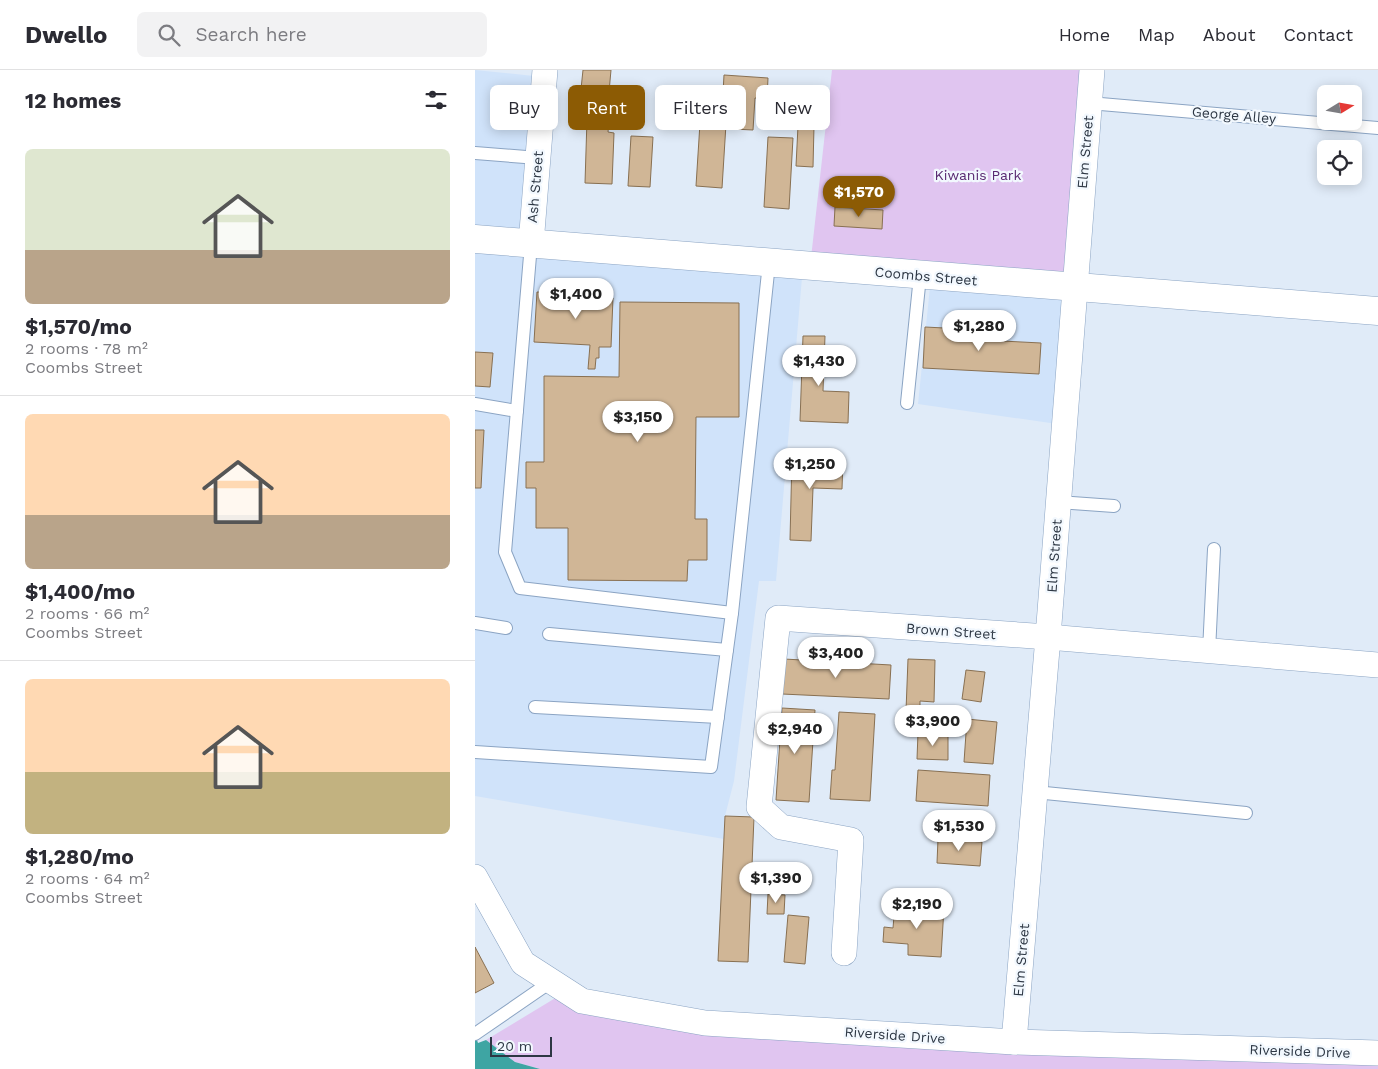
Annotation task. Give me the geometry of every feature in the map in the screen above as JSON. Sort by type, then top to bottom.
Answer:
[{"type":"street","name":"Ash Street","points":[[531,244],[545,70]]},
{"type":"street","name":"Elm Street","points":[[1014,1042],[1092,70]]},
{"type":"street","name":"Coombs Street","points":[[475,239],[920,276],[1378,311]]},
{"type":"street","name":"Brown Street","points":[[844,953],[851,840],[781,827],[759,807],[778,618],[1048,637],[1378,665]]},
{"type":"street","name":"Riverside Drive","points":[[475,877],[523,963],[582,1001],[705,1023],[1014,1042],[1378,1053]]},
{"type":"lane","name":"George Alley","points":[[1089,104],[1378,128]]},
{"type":"lane","points":[[475,152],[537,158]]},
{"type":"lane","points":[[531,244],[505,552],[520,588],[732,613]]},
{"type":"lane","points":[[475,752],[711,767],[732,613],[769,263]]},
{"type":"lane","points":[[907,403],[920,276]]},
{"type":"lane","points":[[475,404],[517,411]]},
{"type":"lane","points":[[1058,502],[1114,506]]},
{"type":"lane","points":[[1209,651],[1214,549]]},
{"type":"lane","points":[[475,623],[506,628]]},
{"type":"lane","points":[[549,634],[727,650]]},
{"type":"lane","points":[[535,707],[718,717]]},
{"type":"lane","points":[[1035,792],[1246,813]]},
{"type":"lane","points":[[475,1034],[552,981]]},
{"type":"shaded area","points":[[475,70],[544,77],[543,85],[490,85],[490,130],[540,130],[531,244],[803,266],[776,581],[759,581],[734,781],[725,816],[724,839],[475,796]]},
{"type":"shaded area","points":[[931,277],[1074,288],[1064,425],[918,404]]},
{"type":"shaded area","points":[[475,1034],[478,1043],[486,1040],[515,1062],[540,1069],[475,1069]]},
{"type":"green space","name":"Kiwanis Park","points":[[832,70],[1092,70],[1074,288],[810,267],[825,130],[830,130]]},
{"type":"green space","points":[[567,991],[705,1023],[1378,1053],[1378,1069],[540,1069],[515,1062],[486,1040]]},
{"type":"building","points":[[583,70],[611,70],[610,85],[581,85]]},
{"type":"building","points":[[724,75],[768,78],[768,85],[756,85],[753,130],[746,130],[746,85],[723,85]]},
{"type":"building","points":[[587,130],[608,130],[608,132],[614,133],[612,184],[585,183]]},
{"type":"building","points":[[700,130],[726,130],[722,188],[696,186]]},
{"type":"building","points":[[798,130],[814,130],[813,167],[796,166]]},
{"type":"building","points":[[631,136],[653,137],[650,187],[628,186]]},
{"type":"building","points":[[768,137],[793,138],[789,209],[764,207]]},
{"type":"building","points":[[835,207],[883,210],[882,229],[834,226]]},
{"type":"building","points":[[592,282],[605,283],[604,297],[613,298],[611,347],[599,347],[599,358],[596,358],[595,369],[588,369],[590,345],[534,342],[537,292],[591,294]]},
{"type":"building","points":[[620,302],[739,303],[739,417],[696,417],[695,519],[707,519],[707,560],[688,560],[687,581],[568,580],[568,528],[536,528],[536,488],[526,488],[526,462],[544,462],[544,376],[619,377]]},
{"type":"building","points":[[925,327],[1002,331],[1002,341],[1041,343],[1039,374],[923,368]]},
{"type":"building","points":[[803,336],[825,336],[823,391],[849,392],[848,423],[800,421]]},
{"type":"building","points":[[475,352],[493,353],[490,387],[475,386]]},
{"type":"building","points":[[475,430],[484,430],[481,488],[475,488]]},
{"type":"building","points":[[792,457],[843,459],[842,489],[813,488],[811,541],[790,540]]},
{"type":"building","points":[[784,659],[891,665],[889,699],[782,694]]},
{"type":"building","points":[[908,659],[935,660],[934,702],[920,701],[920,711],[906,711]]},
{"type":"building","points":[[966,670],[985,672],[981,702],[962,699]]},
{"type":"building","points":[[782,708],[815,710],[809,802],[776,800]]},
{"type":"building","points":[[839,712],[875,714],[870,801],[830,799],[832,770],[835,770]]},
{"type":"building","points":[[967,719],[997,722],[993,764],[964,762]]},
{"type":"building","points":[[918,733],[948,734],[948,760],[917,759]]},
{"type":"building","points":[[918,770],[990,775],[988,806],[916,801]]},
{"type":"building","points":[[725,816],[754,817],[748,962],[718,961]]},
{"type":"building","points":[[938,839],[982,842],[980,866],[937,863]]},
{"type":"building","points":[[768,894],[785,895],[784,914],[767,914]]},
{"type":"building","points":[[895,905],[944,908],[941,957],[908,955],[908,944],[883,942],[884,927],[893,928]]},
{"type":"building","points":[[788,915],[809,917],[805,964],[784,962]]},
{"type":"building","points":[[475,947],[494,983],[475,993]]}]
